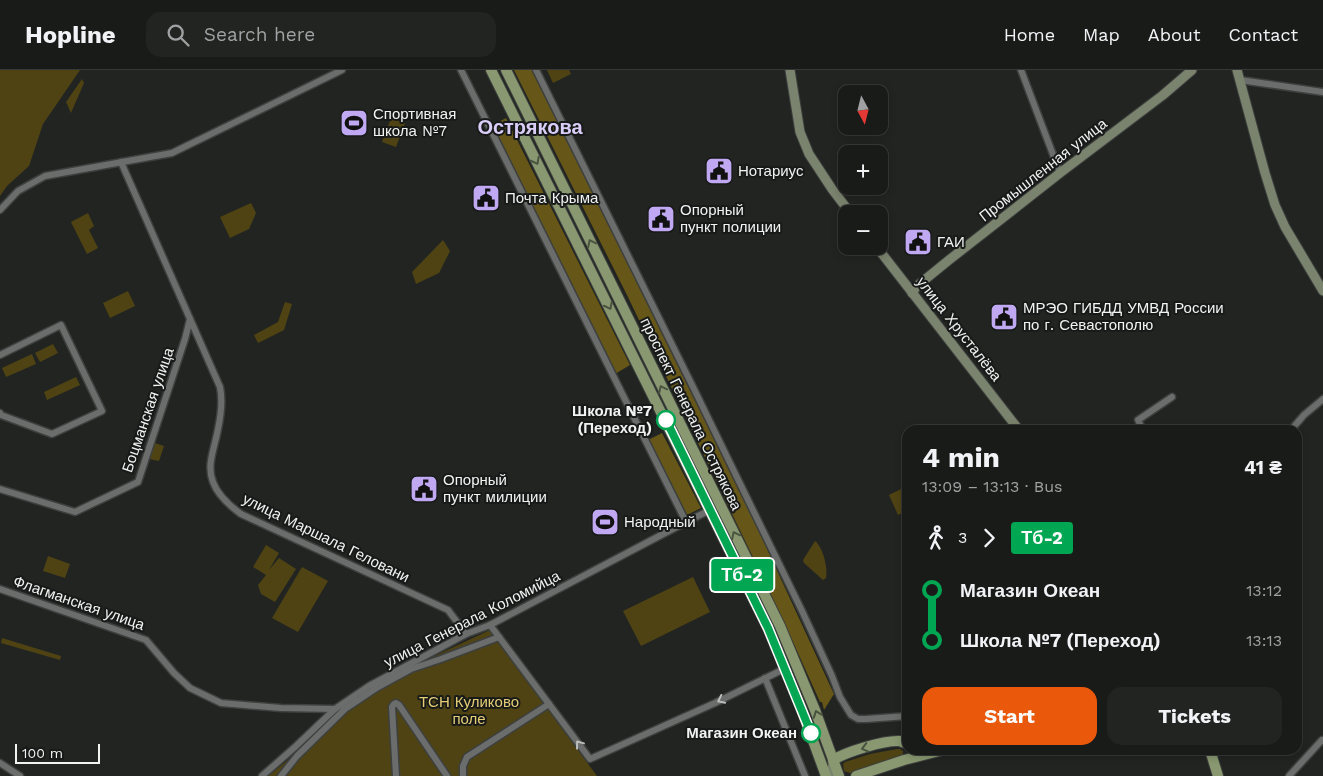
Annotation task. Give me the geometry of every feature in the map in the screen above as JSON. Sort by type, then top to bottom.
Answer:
[{"type":"main road","name":"проспект Генерала Острякова","points":[[491,70],[768,628],[826,776]]},
{"type":"main road","name":"проспект Генерала Острякова","points":[[506,70],[780,626],[815,710],[839,776]]},
{"type":"main road","points":[[790,70],[800,132],[809,154],[844,205]]},
{"type":"main road","name":"Промышленная улица","points":[[912,292],[917,286],[1060,173],[1163,95],[1192,70]]},
{"type":"main road","points":[[1237,70],[1275,205],[1285,227],[1323,291]]},
{"type":"main road","name":"улица Хрусталёва","points":[[883,255],[1015,425]]},
{"type":"main road","points":[[832,776],[833,760],[842,755],[887,743],[902,742]]},
{"type":"main road","points":[[817,749],[832,776]]},
{"type":"main road","points":[[904,760],[907,755]]},
{"type":"main road","points":[[856,776],[922,755]]},
{"type":"main road","points":[[1212,755],[1218,776]]},
{"type":"street","points":[[0,210],[18,191],[45,176],[172,153],[342,70]]},
{"type":"street","points":[[461,70],[686,522]]},
{"type":"street","points":[[536,70],[802,610],[840,697],[851,715],[858,719],[902,717]]},
{"type":"street","points":[[1021,70],[1060,173]]},
{"type":"street","points":[[1240,80],[1323,92]]},
{"type":"street","name":"улица Маршала Геловани","points":[[121,162],[220,387],[222,396],[220,420],[210,469],[213,482],[218,491],[241,514],[448,610],[466,634]]},
{"type":"street","name":"Боцманская улица","points":[[0,489],[75,512],[138,482],[190,319]]},
{"type":"street","points":[[0,355],[61,325],[102,410],[52,434],[1,416],[0,413]]},
{"type":"street","points":[[1140,425],[1138,420],[1172,397]]},
{"type":"street","points":[[1295,425],[1323,399]]},
{"type":"street","name":"улица Генерала Коломийца","points":[[262,776],[295,748],[335,709],[369,686],[466,634],[490,625],[710,510]]},
{"type":"street","name":"Флагманская улица","points":[[0,589],[146,640],[174,673],[190,688],[221,703],[280,708],[335,709]]},
{"type":"street","points":[[490,625],[590,759],[715,703],[784,669]]},
{"type":"street","points":[[281,776],[297,756],[345,709],[378,687],[411,669],[499,637]]},
{"type":"street","points":[[765,678],[805,776]]},
{"type":"street","points":[[396,776],[392,706],[396,703],[447,776]]},
{"type":"street","points":[[463,776],[463,766],[467,757],[549,704]]},
{"type":"street","points":[[1289,776],[1323,740]]},
{"type":"street","points":[[0,763],[20,776]]},
{"type":"green space","points":[[0,70],[80,70],[43,124],[29,166],[7,186],[0,196]]},
{"type":"green space","points":[[547,70],[569,70],[571,74],[553,83]]},
{"type":"green space","points":[[82,79],[84,83],[71,113],[66,102]]},
{"type":"green space","points":[[391,118],[405,123],[396,147],[382,142]]},
{"type":"green space","points":[[251,203],[256,213],[249,229],[230,238],[220,217]]},
{"type":"green space","points":[[88,213],[94,226],[89,230],[98,248],[87,254],[71,222]]},
{"type":"green space","points":[[443,240],[450,251],[439,273],[416,284],[412,272]]},
{"type":"green space","points":[[128,291],[135,306],[110,318],[103,303]]},
{"type":"green space","points":[[285,302],[292,304],[284,330],[258,343],[254,335],[278,322]]},
{"type":"green space","points":[[53,344],[58,353],[40,362],[35,353]]},
{"type":"green space","points":[[32,354],[36,364],[6,377],[2,368]]},
{"type":"green space","points":[[76,377],[80,385],[47,400],[44,392]]},
{"type":"green space","points":[[155,443],[164,446],[159,461],[149,459]]},
{"type":"green space","points":[[902,488],[902,513],[898,515],[889,495]]},
{"type":"green space","points":[[815,541],[823,553],[826,563],[826,578],[823,580],[803,560]]},
{"type":"green space","points":[[266,545],[279,553],[269,570],[279,558],[296,569],[275,602],[261,594],[258,585],[266,575],[253,567]]},
{"type":"green space","points":[[48,556],[70,564],[65,578],[43,571]]},
{"type":"green space","points":[[302,567],[328,581],[298,632],[272,618]]},
{"type":"green space","points":[[693,577],[710,612],[641,646],[623,611]]},
{"type":"green space","name":"ТСН Куликово поле","points":[[490,630],[597,776],[268,776],[293,756],[336,712],[364,692]]},
{"type":"green space","points":[[2,638],[61,656],[60,660],[1,643]]},
{"type":"green space","points":[[900,749],[903,755],[850,773],[844,771],[843,764],[845,762],[870,754]]},
{"type":"shaded area","points":[[514,70],[532,70],[750,512],[834,694],[824,710],[822,702],[820,702],[784,622],[627,295]]},
{"type":"shaded area","points":[[506,118],[630,365],[615,374],[493,125]]},
{"type":"shaded area","points":[[662,433],[701,508],[687,515],[648,440]]},
{"type":"bus line","name":"Тб-2","points":[[666,420],[768,628],[811,733]]},
{"type":"place","name":"Спортивная школа №7","points":[[354,123]]},
{"type":"place","name":"Нотариус","points":[[719,171]]},
{"type":"place","name":"Почта Крыма","points":[[486,198]]},
{"type":"place","name":"Опорный пункт полиции","points":[[661,219]]},
{"type":"place","name":"ГАИ","points":[[918,242]]},
{"type":"place","name":"МРЭО ГИБДД УМВД России по г. Севастополю","points":[[1004,317]]},
{"type":"place","name":"Школа №7 (Переход)","points":[[666,420]]},
{"type":"place","name":"Опорный пункт милиции","points":[[424,489]]},
{"type":"place","name":"Народный","points":[[605,522]]},
{"type":"place","name":"Магазин Океан","points":[[811,733]]},
{"type":"district","name":"Острякова","points":[[530,127]]}]
